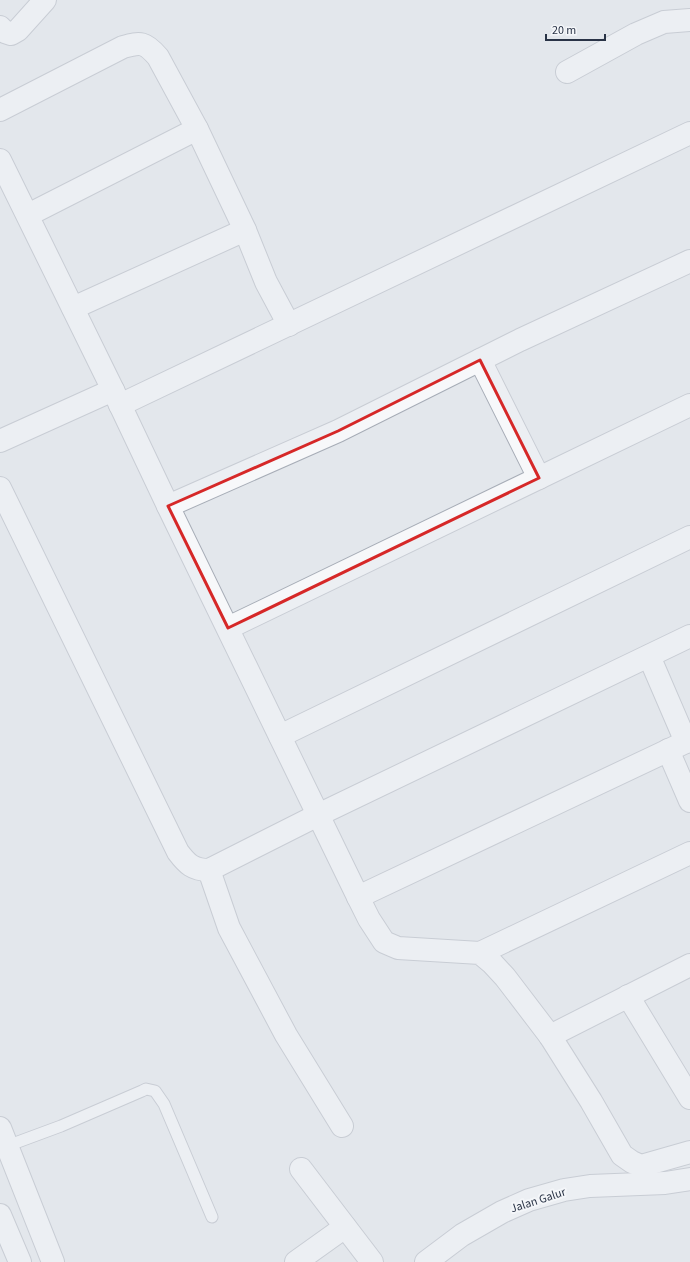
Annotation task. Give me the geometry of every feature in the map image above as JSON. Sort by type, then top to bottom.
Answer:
[{"type":"street","points":[[0,27],[5,32],[11,34],[18,30],[45,0]]},
{"type":"street","points":[[567,72],[636,34],[664,22],[690,20]]},
{"type":"street","points":[[0,110],[123,47],[138,43],[150,47],[158,57],[197,129],[245,230],[266,282],[288,325]]},
{"type":"street","points":[[28,215],[197,129]]},
{"type":"street","points":[[0,441],[117,398],[288,325],[690,133]]},
{"type":"street","points":[[0,160],[117,398],[358,897],[369,919],[384,942],[398,948],[480,953],[690,852]]},
{"type":"street","points":[[73,308],[245,230]]},
{"type":"street","points":[[168,506],[338,431],[480,360],[690,261]]},
{"type":"street","points":[[480,360],[539,478]]},
{"type":"street","points":[[228,628],[690,405]]},
{"type":"street","points":[[0,488],[178,852],[188,865],[200,870],[209,870],[318,815],[690,636]]},
{"type":"street","points":[[280,736],[690,537]]},
{"type":"street","points":[[649,656],[681,744],[690,801]]},
{"type":"street","points":[[358,897],[681,744]]},
{"type":"street","points":[[209,870],[233,935],[286,1035],[342,1126]]},
{"type":"street","points":[[480,953],[505,977],[550,1036],[591,1101],[622,1155],[641,1166],[690,1152]]},
{"type":"street","points":[[550,1036],[690,965]]},
{"type":"street","points":[[628,996],[690,1098]]},
{"type":"street","points":[[4,1137],[53,1262]]},
{"type":"street","points":[[301,1169],[372,1262]]},
{"type":"street","name":"Jalan Galur","points":[[426,1262],[462,1235],[502,1212],[529,1200],[564,1190],[590,1186],[665,1182],[690,1179]]},
{"type":"street","points":[[0,1215],[20,1262]]},
{"type":"street","points":[[296,1262],[345,1227]]},
{"type":"lane","points":[[4,1137],[61,1126],[142,1090],[155,1091],[164,1104],[212,1216]]},
{"type":"highlighted area","points":[[480,360],[539,478],[228,628],[168,506],[338,431]]}]
